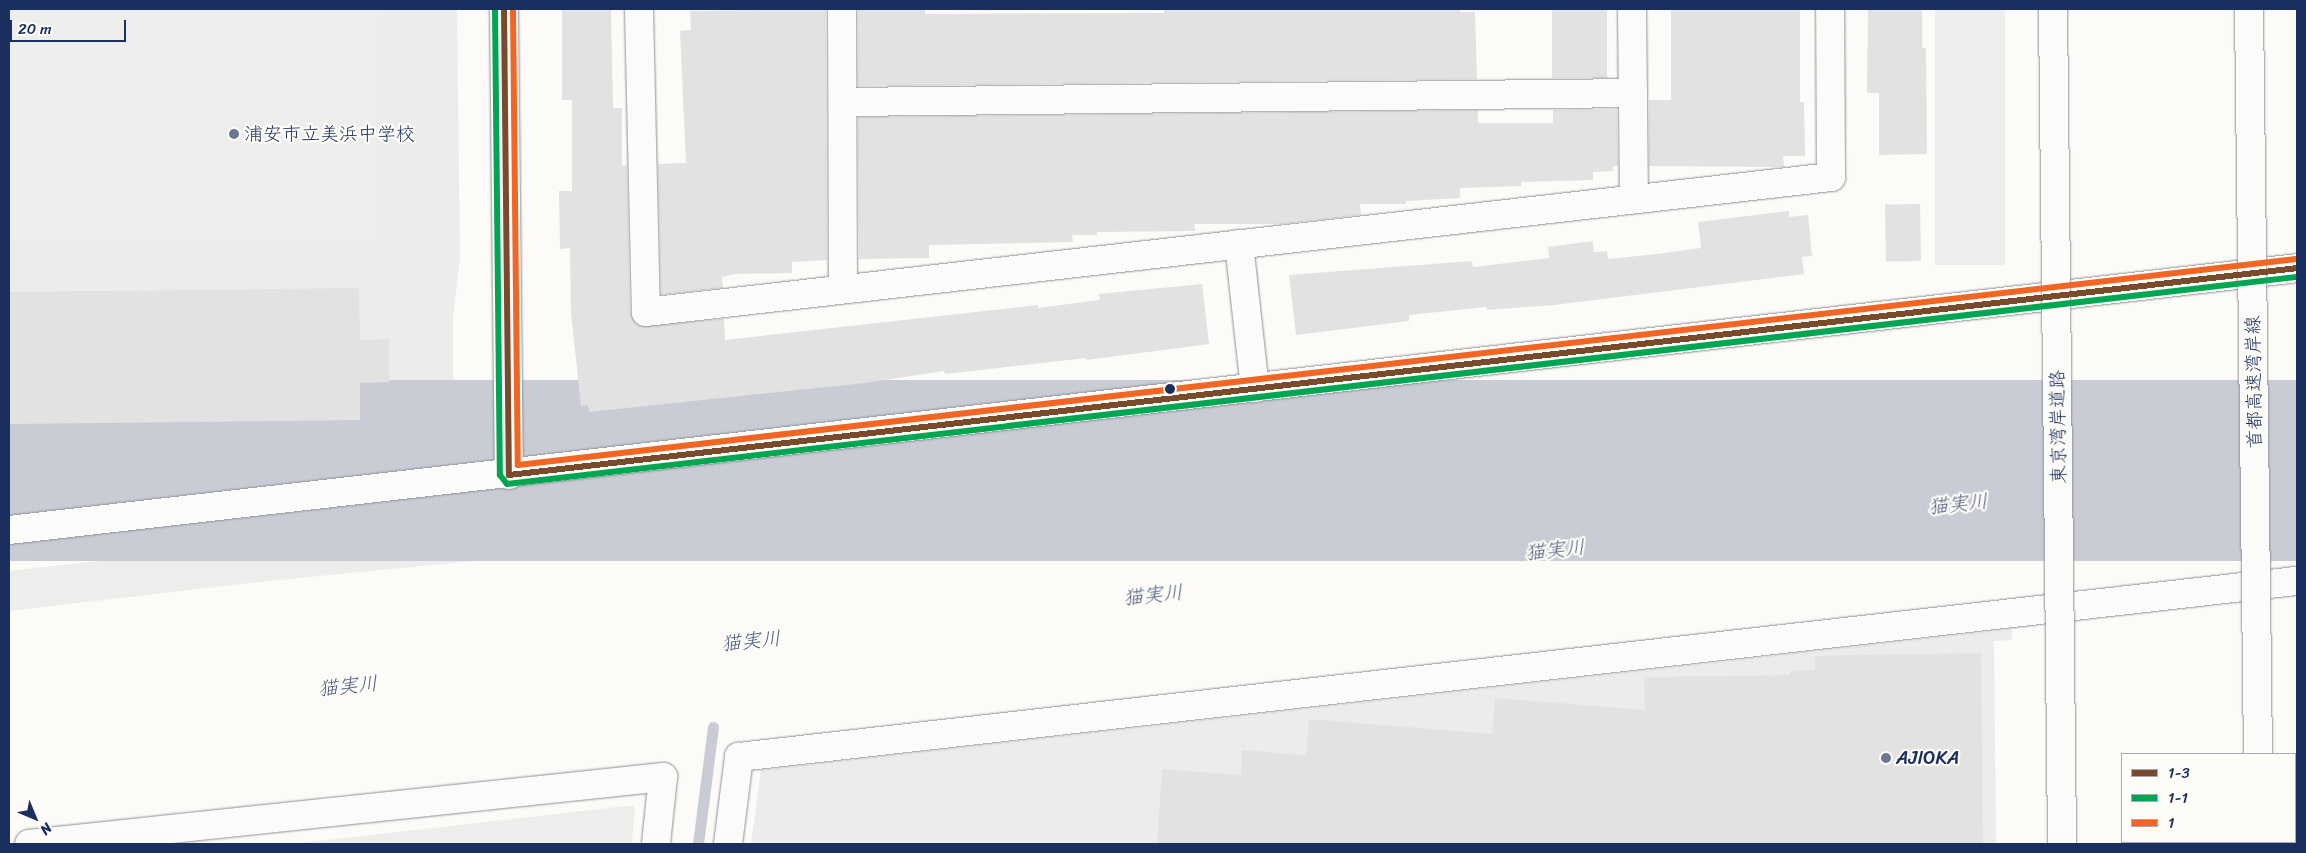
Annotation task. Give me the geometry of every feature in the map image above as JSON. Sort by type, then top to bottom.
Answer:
[{"type":"main road","points":[[504,9],[509,475]]},
{"type":"main road","points":[[639,9],[646,312],[1831,177],[1830,9]]},
{"type":"main road","points":[[842,9],[844,102],[843,289]]},
{"type":"main road","points":[[1632,9],[1634,199]]},
{"type":"main road","name":"東京湾岸道路","points":[[2053,9],[2062,844]]},
{"type":"main road","name":"首都高速湾岸線","points":[[2249,9],[2258,753]]},
{"type":"main road","points":[[844,102],[1633,93]]},
{"type":"main road","points":[[1239,244],[1255,388]]},
{"type":"main road","points":[[9,530],[509,475],[2297,268]]},
{"type":"main road","points":[[728,844],[739,757],[2297,581]]},
{"type":"main road","points":[[29,844],[663,777],[656,844]]},
{"type":"shaded area","name":"浦安市立美浜中学校","points":[[9,9],[457,9],[460,259],[453,317],[453,413],[434,438],[9,486]]},
{"type":"shaded area","points":[[9,9],[380,9],[380,243],[9,243]]},
{"type":"shaded area","points":[[1935,9],[2005,9],[2005,265],[1935,265]]},
{"type":"shaded area","points":[[858,476],[940,515],[259,582],[9,611],[9,571]]},
{"type":"shaded area","points":[[2012,629],[2012,640],[1994,641],[1996,844],[751,844],[761,770]]},
{"type":"shaded area","points":[[635,805],[632,844],[291,844]]},
{"type":"water","name":"猫実川","points":[[9,380],[2297,380],[2297,561],[9,561]]},
{"type":"building","points":[[562,9],[611,9],[613,108],[622,108],[622,166],[627,165],[630,312],[639,326],[724,319],[725,340],[1038,305],[1038,308],[1100,300],[1099,294],[1202,284],[1209,344],[1087,360],[1086,358],[945,374],[944,371],[865,383],[589,412],[588,405],[581,406],[571,313],[570,248],[560,249],[559,191],[572,191],[572,100],[562,100]]},
{"type":"building","points":[[826,9],[827,260],[792,262],[792,273],[734,274],[722,277],[723,288],[661,295],[658,164],[686,163],[680,31],[691,30],[690,11]]},
{"type":"building","points":[[858,9],[925,9],[925,14],[1164,13],[1164,9],[1460,9],[1460,12],[1475,12],[1477,79],[858,86]]},
{"type":"building","points":[[1552,9],[1607,9],[1607,78],[1552,78]]},
{"type":"building","points":[[1671,9],[1800,9],[1800,102],[1804,102],[1805,156],[1783,156],[1784,167],[1649,166],[1649,100],[1671,100]]},
{"type":"building","points":[[1868,9],[1922,9],[1922,48],[1926,48],[1927,154],[1879,155],[1879,93],[1867,93]]},
{"type":"building","points":[[1617,109],[1618,166],[1613,166],[1613,171],[1593,172],[1593,180],[1521,182],[1521,186],[1460,188],[1460,198],[1406,201],[1406,204],[1360,204],[1361,215],[1282,224],[1194,224],[1195,231],[1097,232],[1097,235],[1072,235],[1073,242],[929,245],[929,258],[859,259],[858,117],[1478,110],[1478,123],[1553,123],[1553,110]]},
{"type":"building","points":[[1920,204],[1921,261],[1886,262],[1885,205]]},
{"type":"building","points":[[1789,211],[1789,217],[1808,215],[1812,256],[1802,257],[1804,274],[1554,305],[1487,310],[1486,307],[1409,315],[1409,321],[1296,335],[1289,275],[1472,261],[1473,267],[1549,258],[1548,247],[1593,241],[1594,252],[1607,251],[1608,259],[1657,254],[1701,248],[1698,222]]},
{"type":"building","points":[[359,288],[360,340],[389,339],[389,382],[360,383],[360,420],[9,424],[9,292]]},
{"type":"building","points":[[1981,653],[1983,844],[1157,844],[1162,769],[1241,775],[1242,750],[1306,755],[1309,719],[1492,734],[1495,698],[1645,710],[1644,677],[1790,675],[1790,671],[1815,670],[1815,656]]},
{"type":"waterway","points":[[698,844],[713,727]]},
{"type":"transit line","name":"1-1","points":[[495,9],[500,475],[507,484],[2297,277]]},
{"type":"transit line","name":"1-3","points":[[504,9],[509,475],[2297,268]]},
{"type":"transit line","name":"1","points":[[513,9],[518,465],[2296,259]]},
{"type":"place","name":"浦安市立美浜中学校","points":[[234,134]]},
{"type":"place","name":"AJIOKA","points":[[1886,758]]}]
